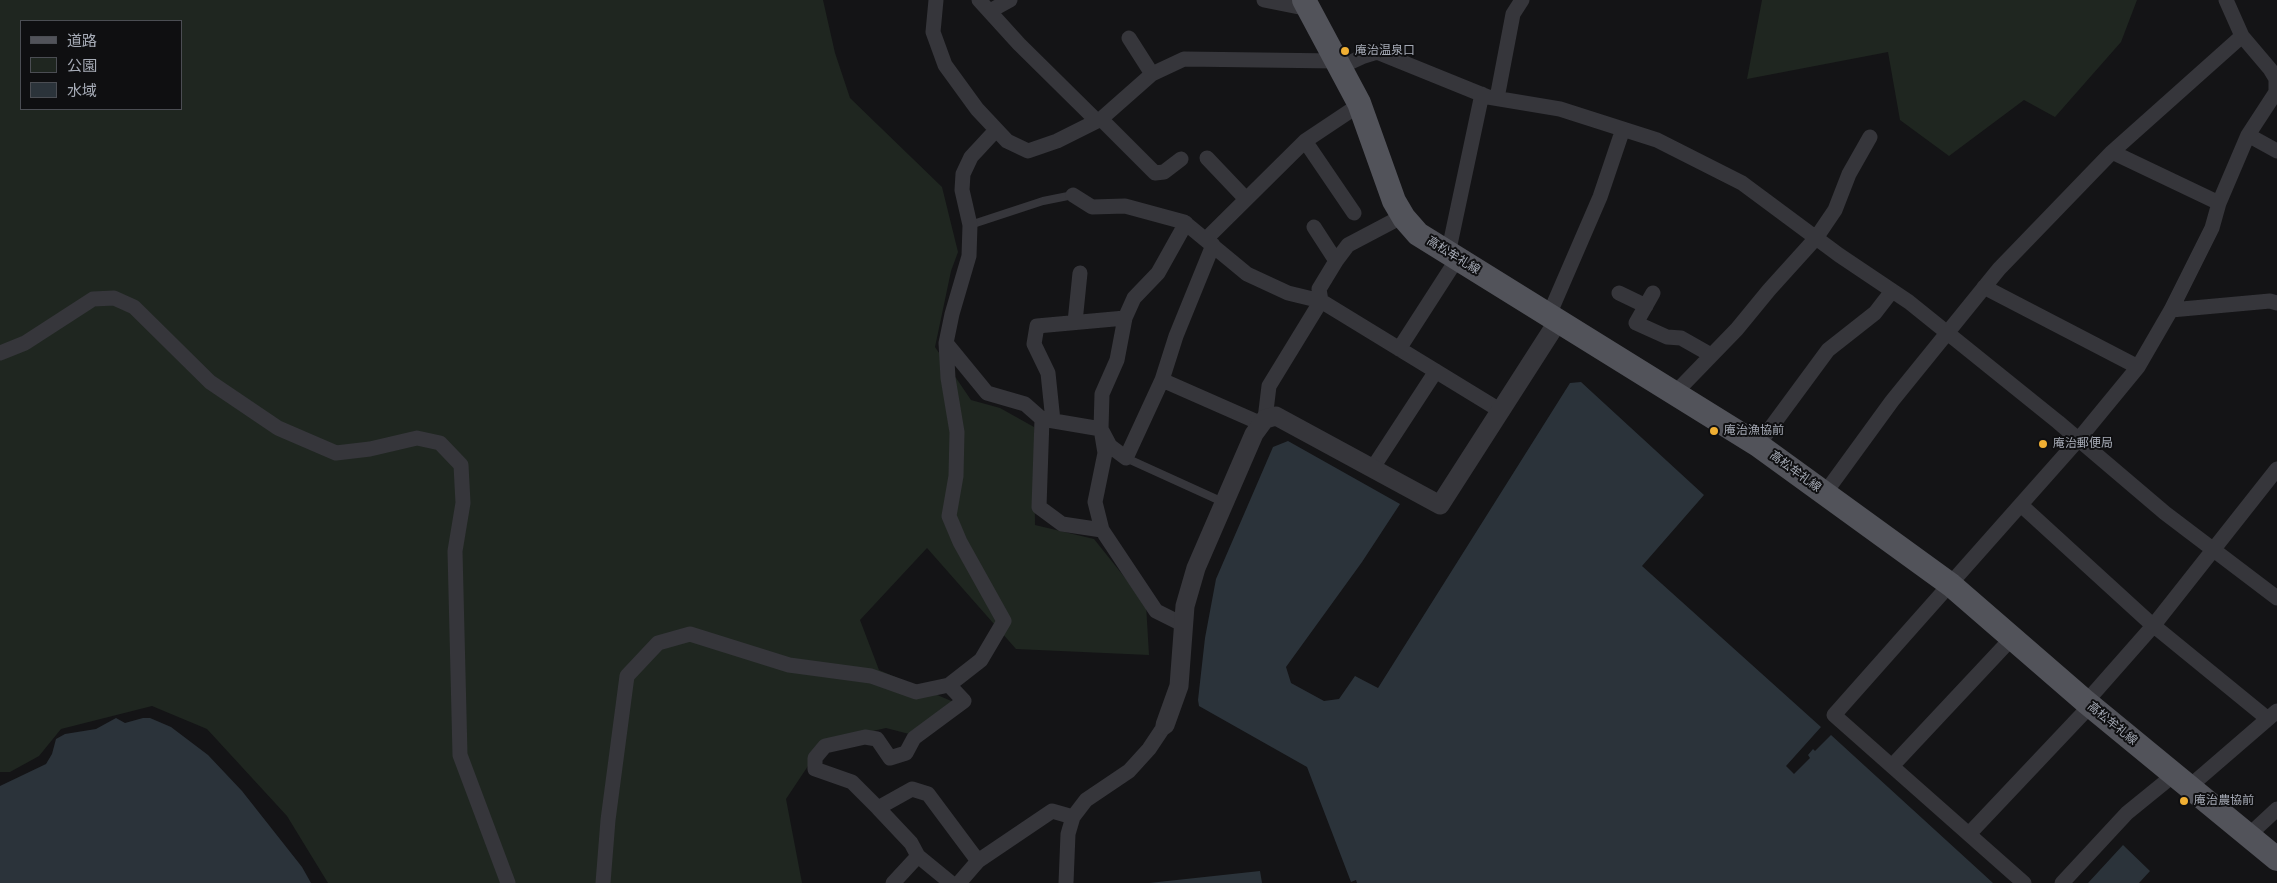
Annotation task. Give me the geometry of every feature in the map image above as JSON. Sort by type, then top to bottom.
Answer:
[{"type":"main road","name":"高松牟礼線","points":[[1306,5],[1360,105],[1394,201],[1403,216],[1418,234],[1452,257],[1758,445],[1951,585],[2088,704],[2277,859]]},
{"type":"street","points":[[936,0],[933,32],[945,66],[977,110],[996,130],[1007,141],[1028,151],[1057,141],[1099,120],[1152,74],[1184,59],[1338,64],[1377,52],[1482,94],[1560,110],[1657,140],[1742,183],[1816,238],[1892,290],[1948,333],[2165,513],[2277,598]]},
{"type":"street","points":[[979,0],[1019,44],[1155,173],[1164,172],[1181,159]]},
{"type":"street","points":[[990,11],[1010,0]]},
{"type":"street","points":[[1264,0],[1306,5]]},
{"type":"street","points":[[1497,98],[1513,14],[1522,0]]},
{"type":"street","points":[[2024,883],[1834,714],[1951,585],[2078,440],[2138,367],[2171,310],[2212,228],[2218,203],[2248,134],[2276,92],[2276,79],[2242,36],[2226,0]]},
{"type":"street","points":[[1824,494],[1892,401],[2000,268],[2112,152],[2242,36]]},
{"type":"street","points":[[1129,38],[1152,74]]},
{"type":"street","points":[[1399,349],[1452,257],[1482,94]]},
{"type":"street","points":[[1101,428],[1110,446],[1126,458],[1162,380],[1209,242],[1246,199],[1306,141],[1360,105]]},
{"type":"street","points":[[1162,380],[1263,421],[1276,416],[1440,506],[1501,411],[1554,318],[1600,197],[1623,129]]},
{"type":"street","points":[[602,883],[610,802],[627,676],[658,643],[690,634],[789,665],[871,676],[916,692],[949,685],[982,660],[1004,621],[960,542],[949,516],[956,476],[957,432],[948,378],[946,343],[952,314],[969,256],[970,225],[962,190],[964,174],[971,157],[996,130]]},
{"type":"street","points":[[2248,134],[2277,151]]},
{"type":"street","points":[[1675,393],[1737,329],[1816,238],[1834,210],[1849,174],[1870,136]]},
{"type":"street","points":[[1306,141],[1354,213]]},
{"type":"street","points":[[2112,152],[2218,203]]},
{"type":"street","points":[[1206,158],[1246,199]]},
{"type":"street","points":[[1073,196],[1092,207],[1126,206],[1186,224],[1247,274],[1288,293],[1321,301],[1501,411]]},
{"type":"street","points":[[1066,883],[1068,834],[1073,817],[1086,800],[1129,771],[1149,749],[1165,725],[1179,686],[1185,606],[1196,568],[1254,434],[1263,421],[1269,386],[1321,301],[1320,289],[1336,261],[1348,246],[1403,216]]},
{"type":"street","points":[[1184,625],[1156,611],[1102,530],[1095,502],[1105,453],[1101,428],[1102,394],[1117,360],[1124,318],[1134,298],[1158,273],[1186,224]]},
{"type":"street","points":[[1314,228],[1336,261]]},
{"type":"street","points":[[1075,322],[1080,274]]},
{"type":"street","points":[[1984,288],[2138,367]]},
{"type":"street","points":[[1758,445],[1828,350],[1875,313],[1892,290]]},
{"type":"street","points":[[1619,293],[1649,299],[1636,324],[1668,337],[1681,338],[1711,355]]},
{"type":"street","points":[[0,352],[25,343],[93,299],[114,298],[134,307],[210,382],[278,428],[336,454],[370,449],[417,438],[440,442],[461,465],[463,503],[455,551],[460,755],[508,883]]},
{"type":"street","points":[[2171,310],[2277,303]]},
{"type":"street","points":[[1102,530],[1062,524],[1038,507],[1048,420],[1048,373],[1034,344],[1037,326],[1124,318]]},
{"type":"street","points":[[946,343],[988,393],[1025,404],[1048,420],[1101,428]]},
{"type":"street","points":[[1372,469],[1436,371]]},
{"type":"street","points":[[1969,834],[2088,704],[2214,550],[2277,468]]},
{"type":"street","points":[[2021,505],[2153,626],[2273,715],[2182,781],[2127,814],[2062,883]]},
{"type":"street","points":[[1892,766],[2012,638]]},
{"type":"street","points":[[949,685],[964,701],[914,738],[906,753],[890,758],[877,739],[866,737],[825,746],[815,758],[815,769],[852,782],[911,843],[918,856],[950,883]]},
{"type":"street","points":[[878,808],[912,789],[928,794],[978,861]]},
{"type":"street","points":[[2249,835],[2277,809]]},
{"type":"street","points":[[959,883],[978,861],[1052,811],[1073,817]]},
{"type":"street","points":[[893,883],[918,856]]},
{"type":"lane","points":[[970,225],[1043,202],[1073,196]]},
{"type":"lane","points":[[1126,458],[1224,503]]},
{"type":"green space","points":[[0,0],[823,0],[835,53],[850,98],[942,187],[958,252],[951,271],[935,347],[971,400],[1000,408],[1034,427],[1035,525],[1094,539],[1146,604],[1149,655],[1016,649],[927,548],[860,620],[879,670],[956,703],[913,735],[886,728],[824,742],[786,799],[802,883],[328,883],[287,816],[207,729],[152,706],[61,729],[39,756],[10,772],[0,772]]},
{"type":"green space","points":[[1762,0],[2137,0],[2121,42],[2055,117],[2024,100],[1949,156],[1900,120],[1888,52],[1747,79]]},
{"type":"water","points":[[1581,382],[1704,495],[1642,566],[1821,727],[1786,766],[1794,774],[1810,758],[1808,755],[1813,749],[1815,751],[1831,735],[1993,883],[1357,883],[1356,880],[1351,882],[1307,767],[1199,706],[1198,700],[1205,638],[1216,579],[1273,447],[1288,441],[1400,504],[1362,562],[1286,667],[1291,683],[1324,701],[1339,699],[1355,676],[1378,688],[1570,383]]},
{"type":"water","points":[[116,718],[125,723],[150,718],[171,727],[208,755],[242,791],[302,867],[311,883],[0,883],[0,786],[46,764],[52,754],[56,739],[65,734],[96,729]]},
{"type":"water","points":[[2123,845],[2150,871],[2139,883],[2088,883]]},
{"type":"water","points":[[1260,871],[1262,883],[1149,883]]},
{"type":"place","name":"庵治温泉口","points":[[1345,51]]},
{"type":"place","name":"庵治漁協前","points":[[1714,431]]},
{"type":"place","name":"庵治郵便局","points":[[2043,444]]},
{"type":"place","name":"庵治農協前","points":[[2184,801]]}]
